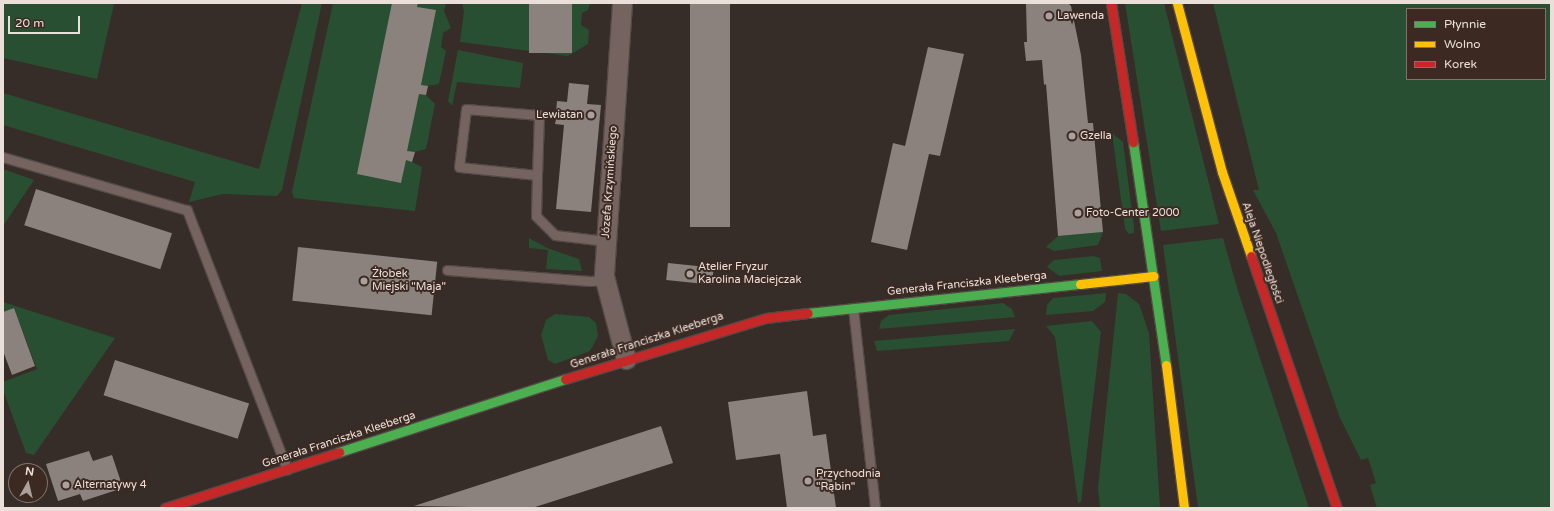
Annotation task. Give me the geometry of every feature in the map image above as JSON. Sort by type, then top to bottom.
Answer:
[{"type":"street","name":"Józefa Krzymińskiego","points":[[622,3],[606,241],[605,280],[626,359]]},
{"type":"street","points":[[1111,3],[1154,276],[1184,508]]},
{"type":"street","name":"Aleja Niepodległości","points":[[1178,3],[1222,172],[1337,508]]},
{"type":"street","name":"Generała Franciszka Kleeberga","points":[[165,508],[626,359],[766,318],[1154,276]]},
{"type":"lane","points":[[537,175],[459,166],[466,109],[539,115],[536,216],[555,235],[606,241]]},
{"type":"lane","points":[[3,157],[187,210],[287,469]]},
{"type":"lane","points":[[447,270],[590,281],[605,280]]},
{"type":"lane","points":[[853,308],[875,508]]},
{"type":"green space","points":[[3,3],[114,4],[97,79],[3,58]]},
{"type":"green space","points":[[302,3],[322,3],[282,190],[277,196],[223,194],[189,202],[195,182],[3,125],[3,93],[259,169]]},
{"type":"green space","points":[[333,3],[446,3],[444,11],[451,28],[443,33],[441,47],[446,51],[439,84],[428,86],[426,95],[435,104],[426,149],[415,152],[412,162],[422,167],[415,211],[294,198],[292,192]]},
{"type":"green space","points":[[462,3],[590,3],[588,10],[582,13],[581,25],[589,30],[588,44],[568,56],[460,42],[464,11]]},
{"type":"green space","points":[[1125,3],[1164,3],[1219,224],[1161,231]]},
{"type":"green space","points":[[1213,3],[1551,3],[1551,508],[1377,508],[1370,485],[1376,483],[1368,458],[1361,460],[1340,418],[1276,233],[1253,190],[1259,190]]},
{"type":"green space","points":[[458,50],[523,63],[520,88],[457,82],[452,106],[448,101]]},
{"type":"green space","points":[[1112,133],[1123,142],[1134,227],[1134,233],[1129,234],[1125,229]]},
{"type":"green space","points":[[3,169],[34,180],[3,226]]},
{"type":"green space","points":[[1103,232],[1098,245],[1054,251],[1046,247],[1058,236]]},
{"type":"green space","points":[[529,238],[547,248],[579,259],[582,271],[546,269],[548,250],[529,248]]},
{"type":"green space","points":[[1223,238],[1238,291],[1309,508],[1198,508],[1163,245]]},
{"type":"green space","points":[[1093,256],[1100,258],[1102,271],[1059,276],[1047,267],[1054,260]]},
{"type":"green space","points":[[1106,293],[1105,302],[1093,311],[1046,315],[1047,305],[1053,298]]},
{"type":"green space","points":[[1118,293],[1126,294],[1139,304],[1149,333],[1160,508],[1100,508],[1098,488]]},
{"type":"green space","points":[[3,302],[115,338],[34,455],[26,453],[3,390],[3,382],[37,369],[14,308],[3,312]]},
{"type":"green space","points":[[1003,303],[1012,309],[1015,317],[879,329],[881,321],[889,315]]},
{"type":"green space","points":[[555,314],[589,317],[596,323],[598,336],[590,351],[555,364],[548,360],[541,335],[546,320]]},
{"type":"green space","points":[[1092,321],[1101,332],[1081,502],[1078,503],[1055,337],[1046,326]]},
{"type":"green space","points":[[1015,329],[1009,341],[877,351],[874,341]]},
{"type":"building","points":[[392,3],[418,3],[417,7],[436,10],[421,85],[428,86],[426,95],[419,94],[407,151],[415,152],[412,162],[406,160],[401,183],[357,174]]},
{"type":"building","points":[[529,3],[572,3],[572,53],[529,53]]},
{"type":"building","points":[[690,3],[730,3],[730,227],[690,227]]},
{"type":"building","points":[[1026,3],[1068,3],[1071,6],[1081,55],[1088,123],[1093,123],[1103,232],[1058,236],[1046,84],[1044,85],[1042,60],[1026,61],[1024,42],[1027,42]]},
{"type":"building","points":[[928,47],[964,54],[940,156],[929,154],[907,250],[871,242],[893,143],[905,146]]},
{"type":"building","points":[[569,83],[589,85],[587,104],[601,105],[591,212],[556,209],[564,125],[555,124],[557,101],[567,102]]},
{"type":"building","points":[[36,189],[172,233],[160,269],[24,225]]},
{"type":"building","name":"Żłobek Miejski \"Maja\"","points":[[298,247],[437,262],[432,315],[292,301]]},
{"type":"building","name":"Atelier Fryzur Karolina Maciejczak","points":[[668,263],[714,268],[712,285],[666,280]]},
{"type":"building","points":[[14,308],[35,366],[12,375],[3,351],[3,312]]},
{"type":"building","points":[[115,360],[249,404],[238,439],[104,395]]},
{"type":"building","points":[[807,391],[813,436],[826,434],[836,508],[787,508],[780,454],[736,460],[728,402]]},
{"type":"building","points":[[661,426],[673,463],[532,508],[414,506]]},
{"type":"building","points":[[89,451],[93,461],[112,455],[123,488],[83,501],[80,494],[58,501],[48,470],[48,463]]},
{"type":"traffic: fast","points":[[1133,142],[1166,365]]},
{"type":"traffic: fast","points":[[808,313],[1080,284]]},
{"type":"traffic: fast","points":[[339,452],[565,379]]},
{"type":"traffic: slow","points":[[1177,3],[1222,172],[1251,256]]},
{"type":"traffic: slow","points":[[1080,284],[1154,276]]},
{"type":"traffic: slow","points":[[1166,365],[1184,508]]},
{"type":"traffic: jam","points":[[1111,3],[1133,142]]},
{"type":"traffic: jam","points":[[1251,256],[1337,508]]},
{"type":"traffic: jam","points":[[565,379],[766,318],[808,313]]},
{"type":"traffic: jam","points":[[165,508],[339,452]]},
{"type":"place","name":"Lawenda","points":[[1049,16]]},
{"type":"place","name":"Lewiatan","points":[[591,115]]},
{"type":"place","name":"Gzella","points":[[1072,136]]},
{"type":"place","name":"Foto-Center 2000","points":[[1078,213]]},
{"type":"place","name":"Atelier Fryzur Karolina Maciejczak","points":[[690,274]]},
{"type":"place","name":"Żłobek Miejski \"Maja\"","points":[[364,281]]},
{"type":"place","name":"Przychodnia \"Rąbin\"","points":[[808,481]]},
{"type":"place","name":"Alternatywy 4","points":[[66,485]]}]
